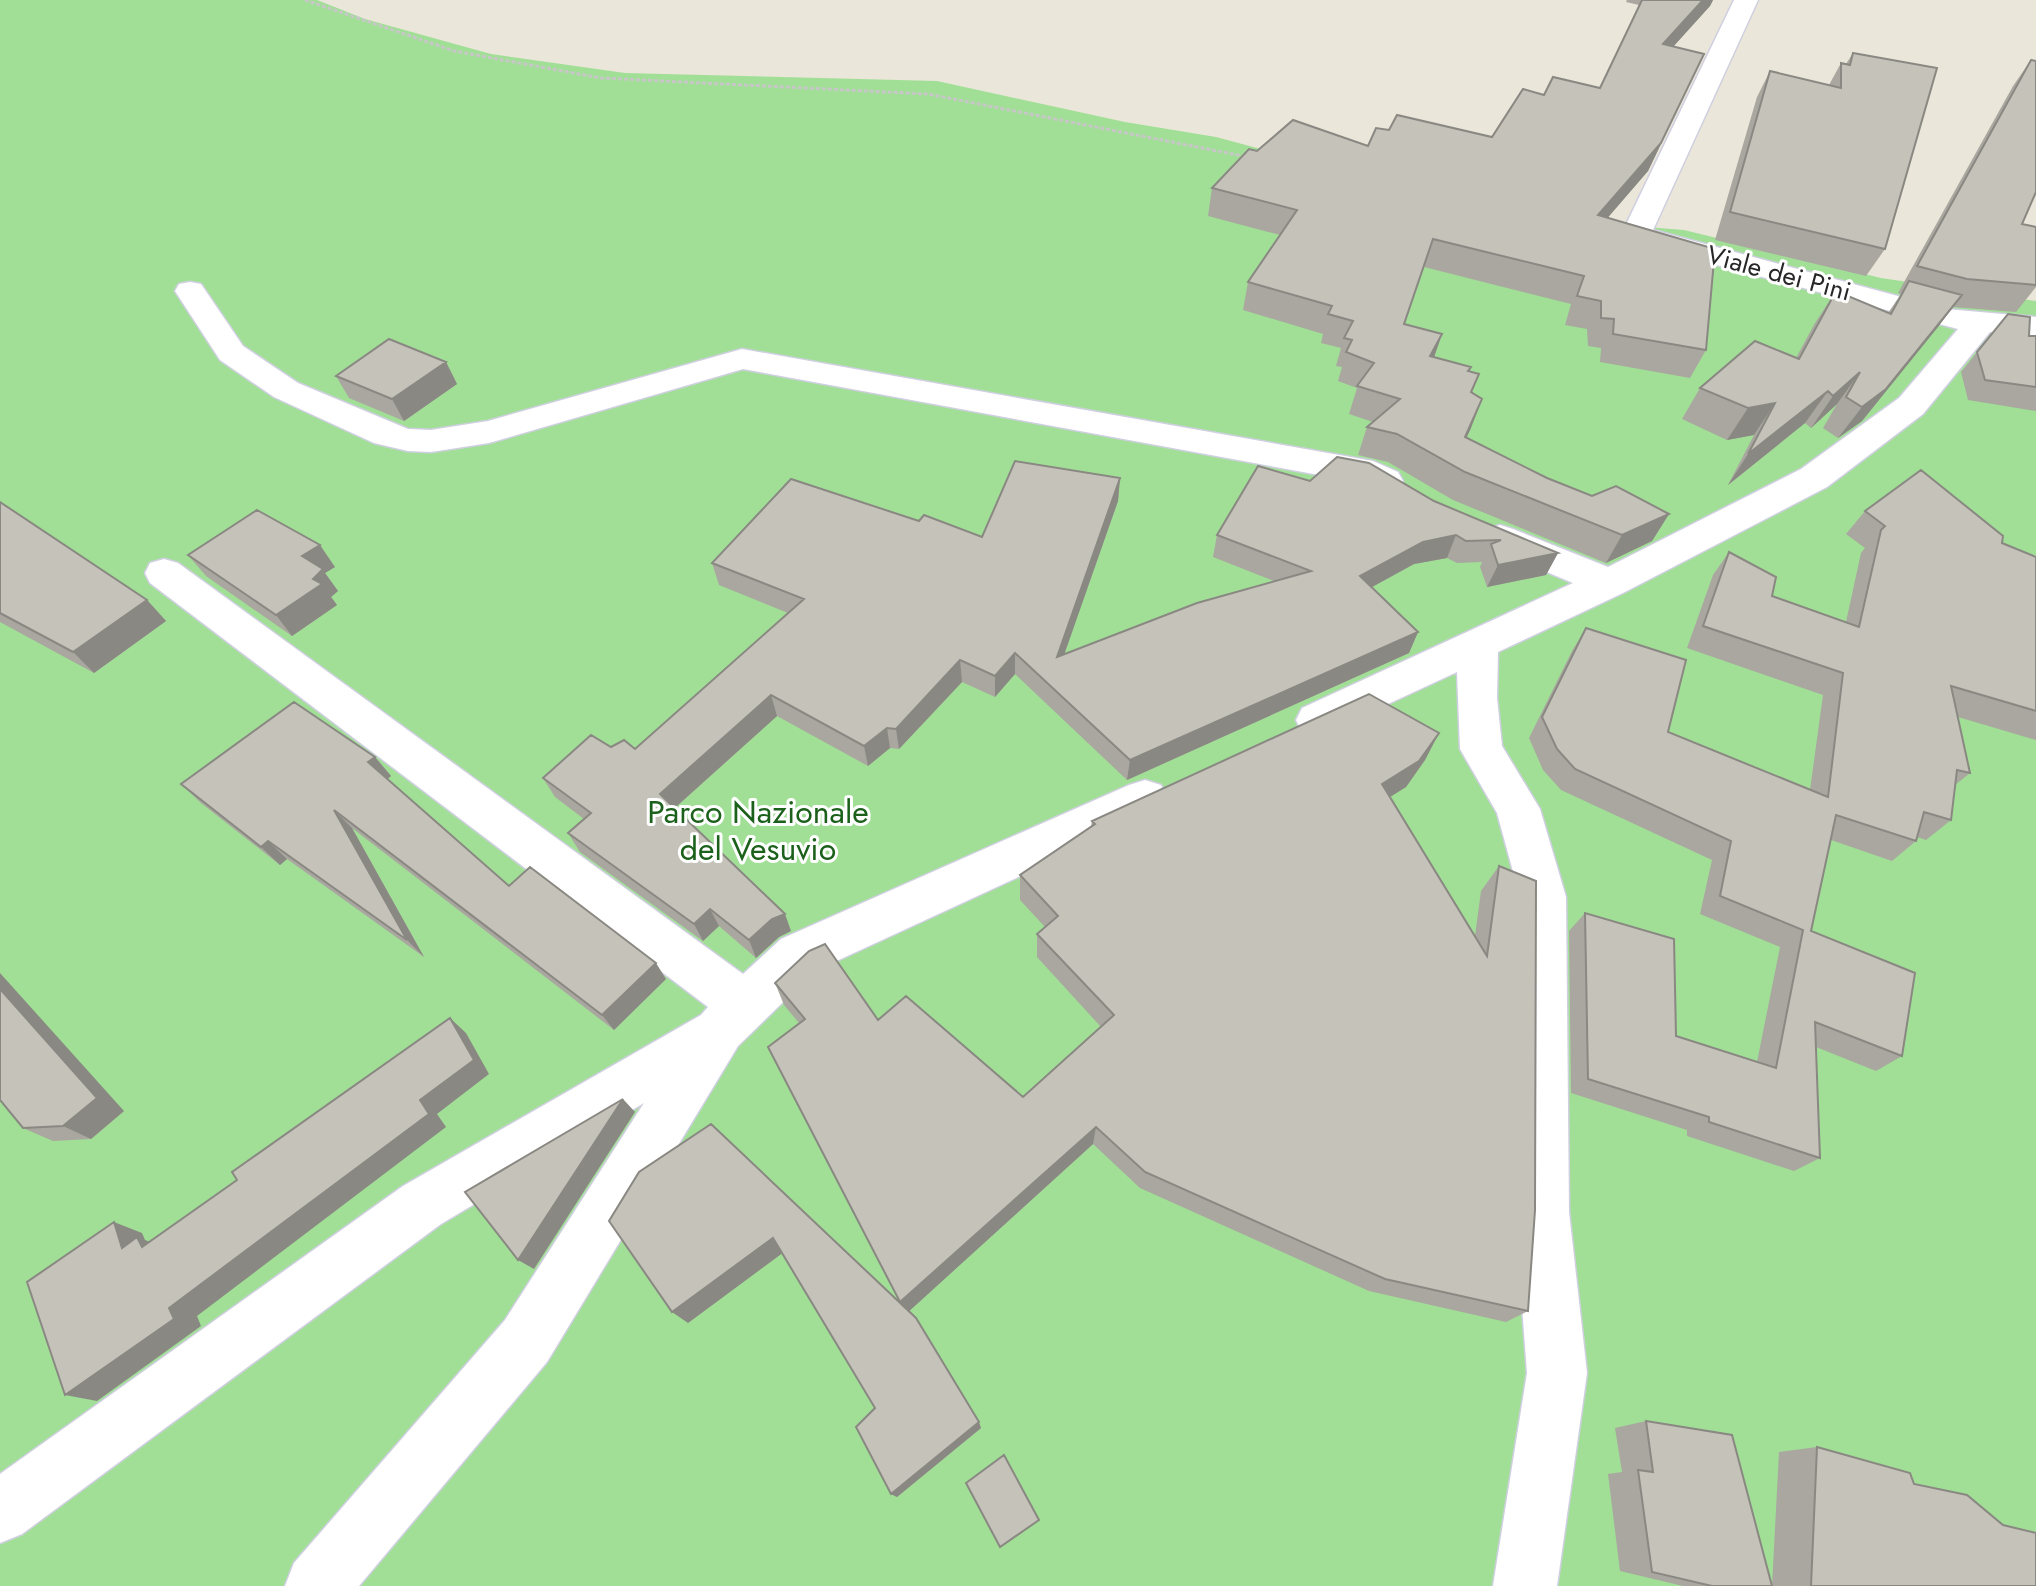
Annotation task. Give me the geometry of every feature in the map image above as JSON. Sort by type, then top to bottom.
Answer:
[{"type":"street","name":"Viale dei Pini","points":[[1746,0],[1636,235],[1945,318],[2036,327]]},
{"type":"street","points":[[190,291],[231,353],[286,390],[386,435],[408,440],[431,441],[489,432],[742,359],[1373,473],[1409,497]]},
{"type":"street","points":[[1272,741],[1609,583],[1814,478],[1911,406],[1981,322]]},
{"type":"street","points":[[1467,524],[1609,583]]},
{"type":"street","points":[[164,573],[733,1017]]},
{"type":"street","points":[[1478,645],[1476,698],[1481,749],[1518,809],[1543,897],[1542,1212],[1557,1373],[1525,1586]]},
{"type":"street","points":[[0,1512],[422,1205],[733,1017],[798,955],[1185,780]]},
{"type":"street","points":[[317,1586],[526,1341],[733,1017]]},
{"type":"path","points":[[305,0],[367,24],[454,51],[601,78],[928,94],[1254,158]]},
{"type":"green space","name":"Parco Nazionale del Vesuvio","points":[[0,0],[317,0],[365,19],[491,54],[625,73],[937,81],[1125,122],[1216,137],[1510,216],[1684,230],[1881,278],[2036,301],[2036,1586],[0,1586]]},
{"type":"building","points":[[1642,0],[1703,0],[1663,44],[1704,54],[1661,143],[1598,215],[1715,249],[1706,350],[1613,334],[1614,319],[1601,318],[1601,301],[1577,296],[1584,276],[1433,239],[1404,324],[1442,334],[1430,356],[1471,367],[1468,371],[1479,374],[1471,392],[1482,399],[1465,437],[1547,478],[1592,496],[1616,486],[1669,514],[1622,535],[1465,472],[1397,434],[1367,427],[1400,399],[1357,386],[1374,363],[1346,352],[1352,340],[1344,338],[1353,321],[1328,314],[1332,306],[1248,282],[1297,210],[1212,188],[1249,149],[1257,151],[1293,120],[1368,146],[1376,128],[1389,130],[1397,115],[1492,137],[1523,89],[1544,95],[1553,77],[1600,88]]},
{"type":"building","points":[[1853,53],[1937,68],[1885,249],[1730,212],[1770,71],[1841,88],[1841,63],[1850,65]]},
{"type":"building","points":[[2031,60],[2036,61],[2036,192],[2022,224],[2036,227],[2036,285],[1967,279],[1917,266]]},
{"type":"building","points":[[1909,281],[1962,295],[1886,389],[1862,407],[1846,397],[1860,372],[1833,396],[1828,391],[1748,454],[1775,403],[1748,408],[1700,388],[1755,341],[1799,359],[1836,291],[1891,314]]},
{"type":"building","points":[[2008,314],[2030,317],[2029,336],[2036,336],[2036,387],[1985,380],[1977,352]]},
{"type":"building","points":[[389,339],[446,362],[392,399],[336,376]]},
{"type":"building","points":[[1337,457],[1369,463],[1434,501],[1558,553],[1498,565],[1491,544],[1501,540],[1466,541],[1456,535],[1423,542],[1360,576],[1418,632],[1130,760],[1015,653],[995,676],[960,660],[896,729],[887,728],[864,746],[771,695],[660,794],[785,914],[772,919],[749,940],[710,909],[694,924],[568,833],[591,813],[543,778],[591,735],[611,747],[624,740],[635,749],[804,599],[712,563],[791,479],[919,521],[924,515],[982,537],[1015,461],[1120,478],[1057,657],[1197,603],[1311,571],[1217,535],[1258,466],[1310,481]]},
{"type":"building","points":[[1921,470],[2003,536],[2002,543],[2036,557],[2036,711],[1951,686],[1970,773],[1957,770],[1951,820],[1924,812],[1916,841],[1836,815],[1811,931],[1915,973],[1902,1056],[1815,1022],[1820,1158],[1709,1122],[1709,1117],[1588,1079],[1585,913],[1674,939],[1676,1036],[1776,1068],[1803,930],[1720,896],[1731,841],[1575,769],[1557,749],[1542,717],[1586,628],[1686,660],[1668,732],[1828,797],[1843,673],[1703,626],[1729,552],[1776,577],[1772,596],[1859,627],[1881,530],[1885,526],[1865,511]]},
{"type":"building","points":[[0,502],[147,600],[73,652],[0,613]]},
{"type":"building","points":[[257,510],[320,545],[302,556],[323,569],[313,579],[322,584],[276,615],[188,555]]},
{"type":"building","points":[[1369,694],[1439,733],[1419,761],[1382,784],[1487,956],[1499,866],[1536,881],[1535,1210],[1528,1311],[1385,1279],[1145,1172],[1096,1127],[900,1302],[768,1047],[805,1019],[775,983],[809,951],[825,944],[878,1020],[906,996],[1023,1097],[1114,1015],[1037,934],[1058,916],[1020,875],[1095,824],[1092,821]]},
{"type":"building","points":[[294,702],[375,757],[368,762],[509,886],[530,867],[656,963],[602,1015],[334,810],[407,940],[268,841],[261,847],[181,784]]},
{"type":"building","points":[[0,989],[97,1098],[63,1126],[23,1128],[0,1100]]},
{"type":"building","points":[[450,1018],[474,1060],[420,1100],[429,1114],[169,1308],[174,1319],[65,1395],[27,1282],[114,1222],[122,1248],[137,1237],[142,1247],[237,1180],[232,1172]]},
{"type":"building","points":[[623,1099],[518,1260],[465,1192]]},
{"type":"building","points":[[711,1124],[916,1318],[979,1422],[891,1494],[856,1427],[875,1408],[773,1238],[672,1312],[609,1221],[639,1172]]},
{"type":"building","points":[[1646,1421],[1732,1435],[1772,1586],[1712,1586],[1652,1572],[1638,1470],[1653,1472]]},
{"type":"building","points":[[1817,1447],[1910,1473],[1914,1484],[1967,1495],[2003,1525],[2036,1533],[2036,1586],[1811,1586]]},
{"type":"building","points":[[1004,1455],[1039,1520],[1000,1547],[966,1483]]}]
